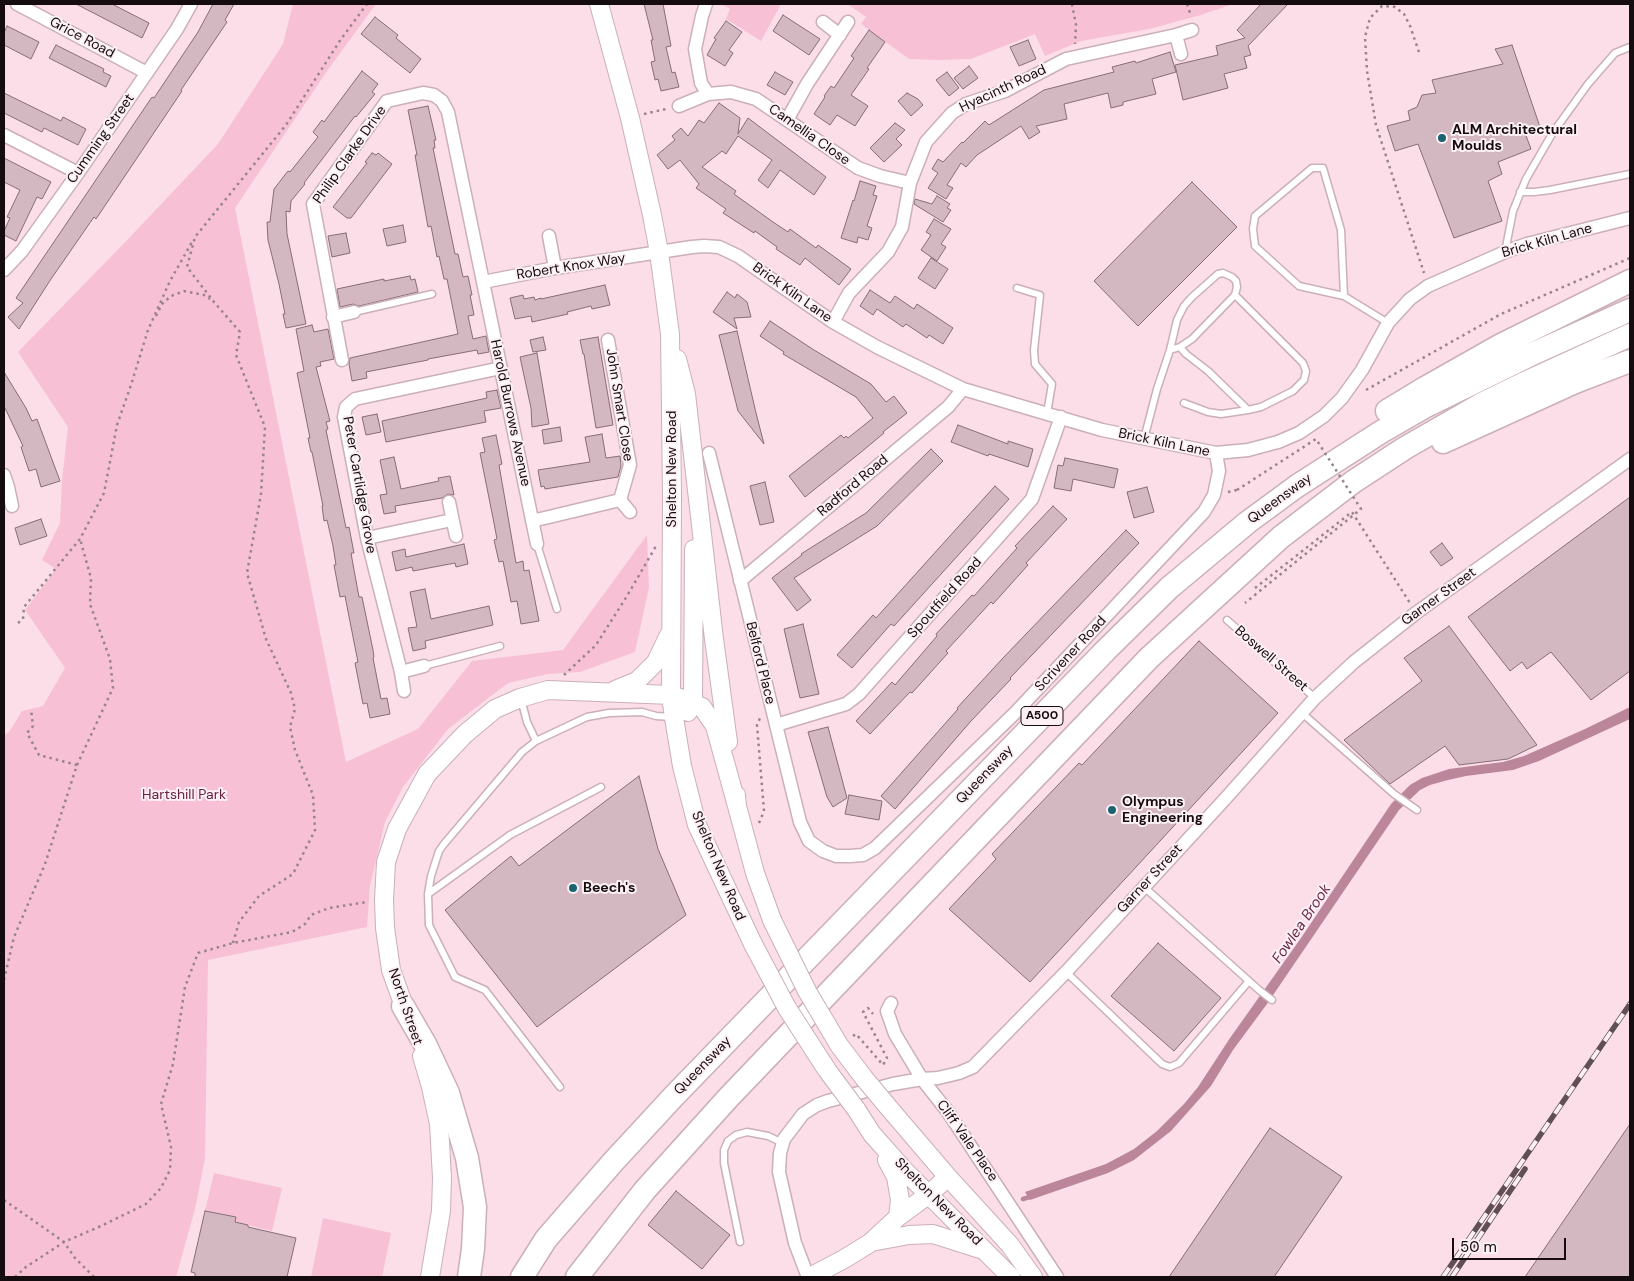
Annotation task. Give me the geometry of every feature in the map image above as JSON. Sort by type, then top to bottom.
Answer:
[{"type":"highway","points":[[1248,522],[1304,472],[1382,415],[1502,345],[1630,281]]},
{"type":"highway","name":"Queensway","points":[[522,1277],[546,1240],[613,1162],[674,1096],[1106,650],[1169,588],[1248,522],[1345,454],[1426,406],[1530,355],[1630,310]]},
{"type":"highway","name":"A500","points":[[577,1277],[645,1190],[729,1097],[1149,658],[1281,536],[1353,482],[1480,405],[1630,335]]},
{"type":"highway","points":[[1281,536],[1429,449],[1574,382],[1630,361]]},
{"type":"highway","points":[[403,1006],[425,1044],[448,1093],[468,1158],[475,1207],[473,1249],[469,1277]]},
{"type":"main road","name":"Shelton New Road","points":[[599,4],[630,118],[659,252],[670,334],[671,695],[682,766],[697,825],[753,944],[787,1008],[827,1070],[872,1134],[928,1195],[1011,1277]]},
{"type":"main road","name":"Shelton New Road","points":[[670,334],[686,394],[714,639],[737,806],[772,920],[807,991],[839,1045],[889,1108],[1010,1245],[1033,1277]]},
{"type":"main road","points":[[674,718],[688,712],[693,703],[696,489]]},
{"type":"main road","points":[[611,692],[637,680],[656,662],[672,630]]},
{"type":"main road","name":"North Street","points":[[430,1277],[442,1211],[439,1124],[431,1087],[418,1043],[391,970],[385,928],[384,900],[386,862],[394,837],[426,774],[465,734],[495,709],[520,698],[548,690],[671,695],[702,707],[715,726],[737,806]]},
{"type":"main road","points":[[872,1134],[896,1177],[900,1200],[898,1217]]},
{"type":"main road","points":[[809,1277],[844,1259],[870,1242],[948,1177]]},
{"type":"main road","points":[[870,1242],[909,1235],[933,1234],[987,1252]]},
{"type":"street","name":"Grice Road","points":[[16,4],[147,73]]},
{"type":"street","name":"Cumming Street","points":[[4,269],[22,251],[78,173],[178,29],[191,4]]},
{"type":"street","points":[[706,4],[695,48],[701,83],[708,94]]},
{"type":"street","points":[[823,22],[840,35]]},
{"type":"street","points":[[787,120],[807,84],[848,22]]},
{"type":"street","name":"Hyacinth Road","points":[[833,322],[848,293],[888,252],[902,227],[910,183],[926,142],[952,114],[966,104],[1005,91],[1066,59],[1176,36],[1192,30]]},
{"type":"street","points":[[1176,36],[1181,54]]},
{"type":"street","name":"Camellia Close","points":[[679,106],[708,94],[731,92],[756,98],[858,168],[880,176],[910,183]]},
{"type":"street","name":"Philip Clarke Drive","points":[[342,360],[313,204],[387,101],[423,93],[434,96],[442,101],[448,112],[483,282]]},
{"type":"street","points":[[4,135],[78,173]]},
{"type":"street","name":"Brick Kiln Lane","points":[[659,252],[704,246],[719,247],[738,256],[833,322],[877,347],[964,389],[1102,430],[1216,454],[1248,450],[1278,442],[1299,433],[1324,416],[1342,398],[1362,370],[1388,323],[1410,299],[1428,286],[1527,244],[1630,218]]},
{"type":"street","points":[[549,236],[555,268]]},
{"type":"street","name":"Robert Knox Way","points":[[483,282],[555,268],[659,252]]},
{"type":"street","name":"Harold Burrows Avenue","points":[[483,282],[537,544]]},
{"type":"street","points":[[334,317],[354,312]]},
{"type":"street","name":"John Smart Close","points":[[608,340],[630,465],[620,500]]},
{"type":"street","name":"Peter Cartlidge Grove","points":[[404,691],[401,672],[367,538],[344,417],[346,407],[355,399],[501,368]]},
{"type":"street","name":"Radford Road","points":[[740,581],[948,407],[964,389]]},
{"type":"street","name":"Spoutfield Road","points":[[776,725],[846,704],[859,694],[1032,499],[1061,417]]},
{"type":"street","name":"Belford Place","points":[[709,453],[800,822],[809,841],[823,851],[836,856]]},
{"type":"street","name":"Scrivener Road","points":[[836,856],[863,855],[874,848],[1022,706],[1204,512],[1214,495],[1219,470],[1216,454]]},
{"type":"street","name":"Garner Street","points":[[809,1277],[795,1243],[779,1172],[780,1154],[784,1139],[803,1114],[817,1105],[893,1084],[959,1073],[973,1067],[1066,972],[1315,698],[1354,662],[1416,613],[1630,460]]},
{"type":"street","points":[[4,475],[12,506]]},
{"type":"street","points":[[532,521],[620,500],[630,512]]},
{"type":"street","points":[[449,502],[456,536]]},
{"type":"street","points":[[367,538],[452,520]]},
{"type":"street","points":[[401,672],[424,666]]},
{"type":"street","name":"Cliff Vale Place","points":[[891,1002],[887,1011],[895,1034],[922,1079],[948,1112],[1057,1277]]},
{"type":"lane","points":[[1505,252],[1513,212],[1520,192],[1552,134],[1588,84],[1615,53],[1630,48]]},
{"type":"lane","points":[[1344,296],[1341,230],[1323,168],[1312,168],[1255,216],[1255,246],[1299,286],[1344,296],[1388,323]]},
{"type":"lane","points":[[1520,192],[1542,191],[1630,174]]},
{"type":"lane","points":[[1144,439],[1177,320],[1184,306],[1212,278],[1223,273],[1232,276],[1237,287],[1235,295],[1192,339],[1180,347],[1170,350]]},
{"type":"lane","points":[[1018,288],[1040,295],[1034,350],[1035,364],[1052,384],[1047,413]]},
{"type":"lane","points":[[354,312],[432,294]]},
{"type":"lane","points":[[1184,403],[1208,412],[1221,414],[1248,410],[1293,391],[1304,380],[1306,371],[1303,363],[1235,295]]},
{"type":"lane","points":[[1180,347],[1186,354],[1208,370],[1248,410]]},
{"type":"lane","points":[[537,544],[557,610]]},
{"type":"lane","name":"Boswell Street","points":[[1227,620],[1315,698]]},
{"type":"lane","points":[[424,666],[500,646]]},
{"type":"lane","points":[[520,698],[527,722],[536,741]]},
{"type":"lane","points":[[560,1087],[486,990],[455,977],[429,925],[428,894],[431,876],[439,851],[444,844],[522,752],[536,741],[586,717],[625,712],[642,712],[674,718]]},
{"type":"lane","points":[[1302,713],[1394,794],[1417,810]]},
{"type":"lane","points":[[428,894],[510,835],[601,787]]},
{"type":"lane","points":[[1143,886],[1272,1000]]},
{"type":"lane","points":[[1066,972],[1162,1064],[1170,1067],[1179,1063],[1249,981]]},
{"type":"lane","points":[[740,1242],[724,1163],[724,1150],[732,1138],[747,1132],[768,1136],[783,1143]]},
{"type":"path","points":[[18,623],[23,619],[24,607],[80,539],[104,493],[117,425],[132,385],[148,330],[170,280],[195,237],[286,125],[341,39],[367,4]]},
{"type":"path","points":[[1072,4],[1076,25],[1074,58]]},
{"type":"path","points":[[1419,52],[1404,14],[1395,7],[1382,6],[1370,18],[1365,37],[1366,71],[1376,125],[1428,286]]},
{"type":"path","points":[[630,118],[679,106]]},
{"type":"path","points":[[195,237],[187,267],[240,332],[236,355],[265,427],[261,494],[247,573],[266,639],[291,693],[295,709],[290,727],[295,750],[313,795],[316,830],[293,874],[259,896],[239,922],[234,943]]},
{"type":"path","points":[[1363,392],[1501,314],[1630,258]]},
{"type":"path","points":[[148,330],[162,304],[170,296],[184,291],[204,295],[214,302]]},
{"type":"path","points":[[1237,490],[1316,439],[1361,509],[1245,603],[1241,599]]},
{"type":"path","points":[[1249,593],[1352,512],[1416,613]]},
{"type":"path","points":[[4,980],[14,937],[45,864],[77,765],[113,688],[110,659],[90,604],[91,578],[80,539]]},
{"type":"path","points":[[548,690],[596,645],[658,542]]},
{"type":"path","points":[[749,850],[764,811],[757,725],[769,698]]},
{"type":"path","points":[[31,709],[33,726],[27,733],[39,755],[77,765]]},
{"type":"path","points":[[15,1277],[26,1267],[64,1242],[146,1204],[161,1188],[170,1170],[171,1147],[161,1104],[174,1064],[185,987],[198,953],[234,943],[292,932],[305,924],[311,915],[329,908],[384,900]]},
{"type":"path","points":[[839,1045],[856,1034],[883,1066],[887,1058],[863,1012],[868,1008],[873,1015]]},
{"type":"path","points":[[4,1200],[64,1242],[75,1258],[94,1277]]},
{"type":"green space","name":"Hartshill Park","points":[[293,4],[376,4],[327,71],[235,208],[346,762],[418,729],[472,661],[563,650],[647,535],[649,587],[635,652],[580,672],[548,674],[508,683],[448,729],[403,787],[385,822],[370,886],[367,927],[208,960],[205,1158],[195,1209],[176,1277],[4,1277],[4,735],[9,732],[22,711],[43,706],[65,668],[25,610],[56,569],[42,560],[60,523],[62,480],[68,427],[18,352],[218,144],[283,44]]},
{"type":"green space","points":[[721,4],[781,4],[761,41],[726,19],[730,9]]},
{"type":"green space","points":[[847,4],[1233,4],[1149,29],[1081,41],[1045,56],[1035,34],[971,59],[936,60],[909,59],[861,24],[866,17]]},
{"type":"green space","points":[[214,1173],[282,1188],[272,1231],[235,1222],[236,1217],[205,1211]]},
{"type":"green space","points":[[323,1218],[391,1233],[382,1277],[311,1277]]},
{"type":"shaded area","points":[[1630,707],[1630,719],[1539,761],[1513,770],[1448,780],[1420,790],[1399,810],[1267,1004],[1233,1050],[1211,1086],[1171,1131],[1134,1160],[1108,1173],[1030,1200],[1025,1192],[1106,1164],[1134,1149],[1157,1131],[1184,1104],[1198,1087],[1230,1038],[1301,938],[1391,804],[1410,785],[1422,778],[1449,769],[1503,762],[1524,756]]},
{"type":"building","points":[[76,4],[112,4],[149,23],[142,38]]},
{"type":"building","points":[[213,4],[234,4],[225,20],[227,22],[96,219],[94,217],[19,329],[8,317],[23,303],[16,298],[152,97],[154,98],[198,32]]},
{"type":"building","points":[[644,4],[663,4],[671,46],[666,47],[672,73],[675,72],[679,87],[661,91],[658,79],[655,80],[651,62],[655,61],[651,40],[653,40]]},
{"type":"building","points":[[1261,4],[1288,4],[1248,46],[1251,55],[1244,57],[1247,68],[1224,74],[1228,88],[1183,100],[1175,65],[1218,55],[1216,46],[1245,38],[1237,30]]},
{"type":"building","points":[[783,15],[820,39],[809,55],[773,31]]},
{"type":"building","points":[[375,17],[398,35],[396,38],[421,59],[410,73],[361,34]]},
{"type":"building","points":[[726,21],[742,32],[729,50],[733,53],[725,66],[707,55],[716,39],[714,38]]},
{"type":"building","points":[[7,26],[39,42],[31,59],[4,45],[4,33]]},
{"type":"building","points":[[869,30],[885,42],[851,95],[868,106],[855,126],[837,115],[830,125],[814,114],[831,86],[834,88],[854,58],[851,56]]},
{"type":"building","points":[[1028,40],[1036,59],[1019,66],[1010,47]]},
{"type":"building","points":[[56,45],[104,69],[103,72],[111,76],[106,87],[49,58]]},
{"type":"building","name":"ALM Architectural Moulds","points":[[1512,45],[1540,127],[1525,133],[1531,149],[1498,162],[1502,174],[1488,181],[1502,221],[1454,238],[1418,144],[1395,151],[1387,126],[1410,120],[1408,111],[1417,107],[1422,95],[1436,93],[1432,80],[1503,64],[1495,49]]},
{"type":"building","points":[[1170,52],[1176,72],[1152,79],[1156,94],[1123,102],[1123,105],[1111,108],[1108,93],[1064,104],[1067,119],[1036,126],[1040,132],[1029,139],[1021,126],[977,155],[966,167],[961,163],[947,185],[953,188],[946,199],[928,188],[938,173],[932,169],[938,159],[943,162],[985,121],[989,125],[1044,90],[1114,72],[1112,67],[1135,61],[1136,63]]},
{"type":"building","points":[[969,66],[978,78],[963,89],[954,78]]},
{"type":"building","points":[[362,71],[378,84],[372,92],[375,94],[355,116],[291,201],[290,212],[286,211],[287,234],[306,324],[286,328],[279,284],[268,240],[267,222],[270,222],[274,189],[318,137],[313,132],[322,120],[324,122]]},
{"type":"building","points":[[775,72],[793,82],[785,95],[767,85]]},
{"type":"building","points":[[947,72],[959,88],[949,96],[936,80]]},
{"type":"building","points":[[4,93],[61,121],[63,117],[86,129],[78,145],[44,128],[42,132],[4,113]]},
{"type":"building","points":[[907,93],[918,99],[923,105],[911,116],[898,101]]},
{"type":"building","points":[[719,103],[740,118],[738,134],[748,118],[826,177],[814,195],[780,170],[768,188],[758,180],[772,160],[738,136],[726,154],[722,151],[702,167],[736,191],[734,194],[773,222],[788,232],[790,229],[816,248],[818,245],[851,269],[839,285],[805,258],[800,265],[776,249],[777,247],[755,231],[754,233],[723,213],[726,209],[696,188],[699,184],[680,160],[668,169],[657,155],[675,140],[672,136],[681,128],[688,136],[699,120],[704,123]]},
{"type":"building","points":[[428,106],[436,140],[434,140],[435,148],[433,148],[455,254],[458,254],[463,277],[468,276],[472,295],[470,295],[474,315],[468,316],[473,339],[486,336],[489,352],[478,354],[477,350],[366,372],[367,378],[352,381],[349,364],[350,358],[458,334],[447,279],[444,279],[439,256],[437,257],[431,226],[428,227],[408,110]]},
{"type":"building","points":[[895,123],[905,130],[896,139],[902,145],[884,162],[870,148]]},
{"type":"building","points":[[372,153],[376,155],[378,153],[392,164],[351,218],[347,218],[333,207],[367,163],[365,162]]},
{"type":"building","points":[[4,158],[51,182],[42,199],[37,197],[16,241],[4,235],[4,231],[10,218],[7,217],[20,190],[4,182]]},
{"type":"building","points":[[860,181],[876,186],[873,195],[877,196],[867,226],[872,228],[868,240],[858,237],[857,243],[841,238]]},
{"type":"building","points":[[1192,182],[1237,227],[1138,326],[1094,281]]},
{"type":"building","points":[[937,196],[950,204],[947,208],[951,210],[943,222],[914,204],[915,199],[932,204]]},
{"type":"building","points":[[934,219],[951,229],[941,244],[946,247],[937,261],[921,250],[931,235],[926,232]]},
{"type":"building","points":[[403,225],[406,242],[387,246],[383,229]]},
{"type":"building","points":[[346,233],[350,253],[332,257],[328,236]]},
{"type":"building","points":[[931,258],[948,269],[935,289],[918,278]]},
{"type":"building","points":[[410,276],[411,280],[415,279],[418,292],[359,306],[353,304],[340,307],[337,289],[384,279],[384,281]]},
{"type":"building","points":[[605,285],[610,305],[592,309],[591,306],[567,312],[568,314],[532,322],[531,316],[515,319],[510,298],[523,295],[524,299],[534,297],[535,300]]},
{"type":"building","points":[[870,290],[890,303],[895,296],[914,309],[917,304],[953,328],[943,344],[929,335],[927,338],[906,324],[903,327],[877,309],[873,315],[860,306]]},
{"type":"building","points":[[727,292],[735,298],[737,294],[747,302],[751,317],[734,318],[737,329],[713,312]]},
{"type":"building","points":[[770,321],[871,384],[886,402],[894,396],[907,413],[805,497],[789,476],[841,435],[844,438],[846,436],[848,438],[873,418],[856,397],[783,354],[784,352],[760,336]]},
{"type":"building","points":[[312,325],[314,332],[328,329],[334,359],[320,362],[321,366],[316,367],[330,421],[326,422],[328,429],[326,430],[346,528],[349,527],[354,553],[351,553],[359,597],[362,597],[381,699],[387,698],[390,714],[370,718],[367,703],[363,704],[355,663],[358,662],[345,596],[340,597],[334,565],[336,565],[333,546],[327,520],[324,521],[323,506],[308,438],[310,438],[297,373],[304,371],[296,329]]},
{"type":"building","points":[[737,331],[764,444],[738,411],[719,335]]},
{"type":"building","points":[[543,337],[546,350],[533,352],[530,340]]},
{"type":"building","points":[[598,337],[613,425],[596,428],[580,340]]},
{"type":"building","points":[[537,353],[549,424],[532,427],[531,408],[520,357]]},
{"type":"building","points":[[4,372],[32,421],[37,419],[60,481],[41,487],[36,469],[29,471],[21,447],[23,446],[4,406]]},
{"type":"building","points":[[497,390],[501,408],[484,411],[486,422],[386,442],[382,421],[487,398],[486,392]]},
{"type":"building","points":[[377,414],[381,432],[366,435],[362,417]]},
{"type":"building","points":[[958,425],[1008,444],[1008,441],[1033,449],[1028,467],[989,454],[988,456],[951,442]]},
{"type":"building","points":[[560,427],[562,441],[544,444],[542,430]]},
{"type":"building","points":[[602,434],[606,458],[620,456],[621,466],[618,477],[545,489],[544,486],[541,487],[538,470],[590,462],[585,437]]},
{"type":"building","points":[[496,435],[502,464],[499,465],[516,563],[523,561],[524,571],[529,570],[539,621],[521,624],[517,601],[511,602],[503,561],[499,562],[494,540],[497,539],[480,453],[485,452],[482,438]]},
{"type":"building","points":[[931,449],[943,461],[877,526],[794,578],[811,600],[797,611],[772,578],[801,554],[866,513]]},
{"type":"building","points":[[394,457],[401,489],[439,481],[438,478],[450,476],[454,495],[448,494],[442,498],[395,506],[396,512],[384,514],[380,495],[387,494],[380,460]]},
{"type":"building","points":[[1065,458],[1118,469],[1114,488],[1073,479],[1071,491],[1054,488],[1058,465],[1063,466]]},
{"type":"building","points":[[765,482],[774,522],[760,525],[750,486]]},
{"type":"building","points":[[995,486],[1009,499],[894,626],[891,624],[852,668],[837,655],[873,615],[876,618]]},
{"type":"building","points":[[1147,487],[1154,512],[1134,518],[1127,492]]},
{"type":"building","points":[[1630,497],[1630,671],[1591,700],[1551,652],[1527,669],[1522,662],[1510,671],[1468,617]]},
{"type":"building","points":[[1053,506],[1067,519],[1026,563],[1028,565],[993,604],[991,602],[946,651],[948,653],[912,693],[910,692],[870,734],[856,721],[892,682],[895,685],[937,636],[936,634],[972,595],[974,596],[1017,548],[1015,546]]},
{"type":"building","points":[[41,519],[47,536],[20,545],[15,528]]},
{"type":"building","points":[[1126,530],[1139,543],[1010,678],[895,809],[881,796],[1003,658]]},
{"type":"building","points":[[1442,543],[1453,558],[1441,566],[1430,552]]},
{"type":"building","points":[[464,544],[468,564],[456,567],[455,563],[413,571],[412,567],[396,571],[392,552],[405,549],[406,557]]},
{"type":"building","points":[[425,589],[431,619],[489,606],[493,625],[425,641],[426,648],[413,651],[408,628],[417,627],[410,592]]},
{"type":"building","points":[[803,624],[819,694],[800,698],[784,629]]},
{"type":"building","points":[[1449,626],[1537,745],[1508,759],[1459,765],[1445,746],[1390,784],[1344,740],[1422,681],[1404,658]]},
{"type":"building","name":"Olympus Engineering","points":[[1199,641],[1278,713],[1030,982],[949,909],[996,859],[992,854],[1079,763],[1082,765]]},
{"type":"building","points":[[828,727],[847,798],[833,807],[827,797],[808,732]]},
{"type":"building","name":"Beech's","points":[[639,776],[658,849],[686,915],[537,1027],[445,910],[511,856],[519,866]]},
{"type":"building","points":[[849,795],[882,801],[879,820],[845,814]]},
{"type":"building","points":[[1158,943],[1221,998],[1174,1051],[1111,996]]},
{"type":"building","points":[[1630,1124],[1630,1277],[1525,1277]]},
{"type":"building","points":[[1270,1128],[1342,1177],[1274,1277],[1169,1277]]},
{"type":"building","points":[[676,1191],[730,1235],[702,1269],[648,1225]]},
{"type":"building","points":[[205,1211],[236,1217],[235,1222],[248,1225],[248,1227],[296,1238],[287,1277],[195,1277],[195,1273],[191,1272]]},
{"type":"waterway","name":"Fowlea Brook","points":[[1023,1199],[1033,1196]]},
{"type":"railway","points":[[1443,1277],[1630,1004]]},
{"type":"railway","points":[[1452,1277],[1525,1169]]},
{"type":"place","name":"ALM Architectural Moulds","points":[[1442,138]]},
{"type":"place","name":"Olympus Engineering","points":[[1112,810]]},
{"type":"place","name":"Beech's","points":[[573,888]]}]
